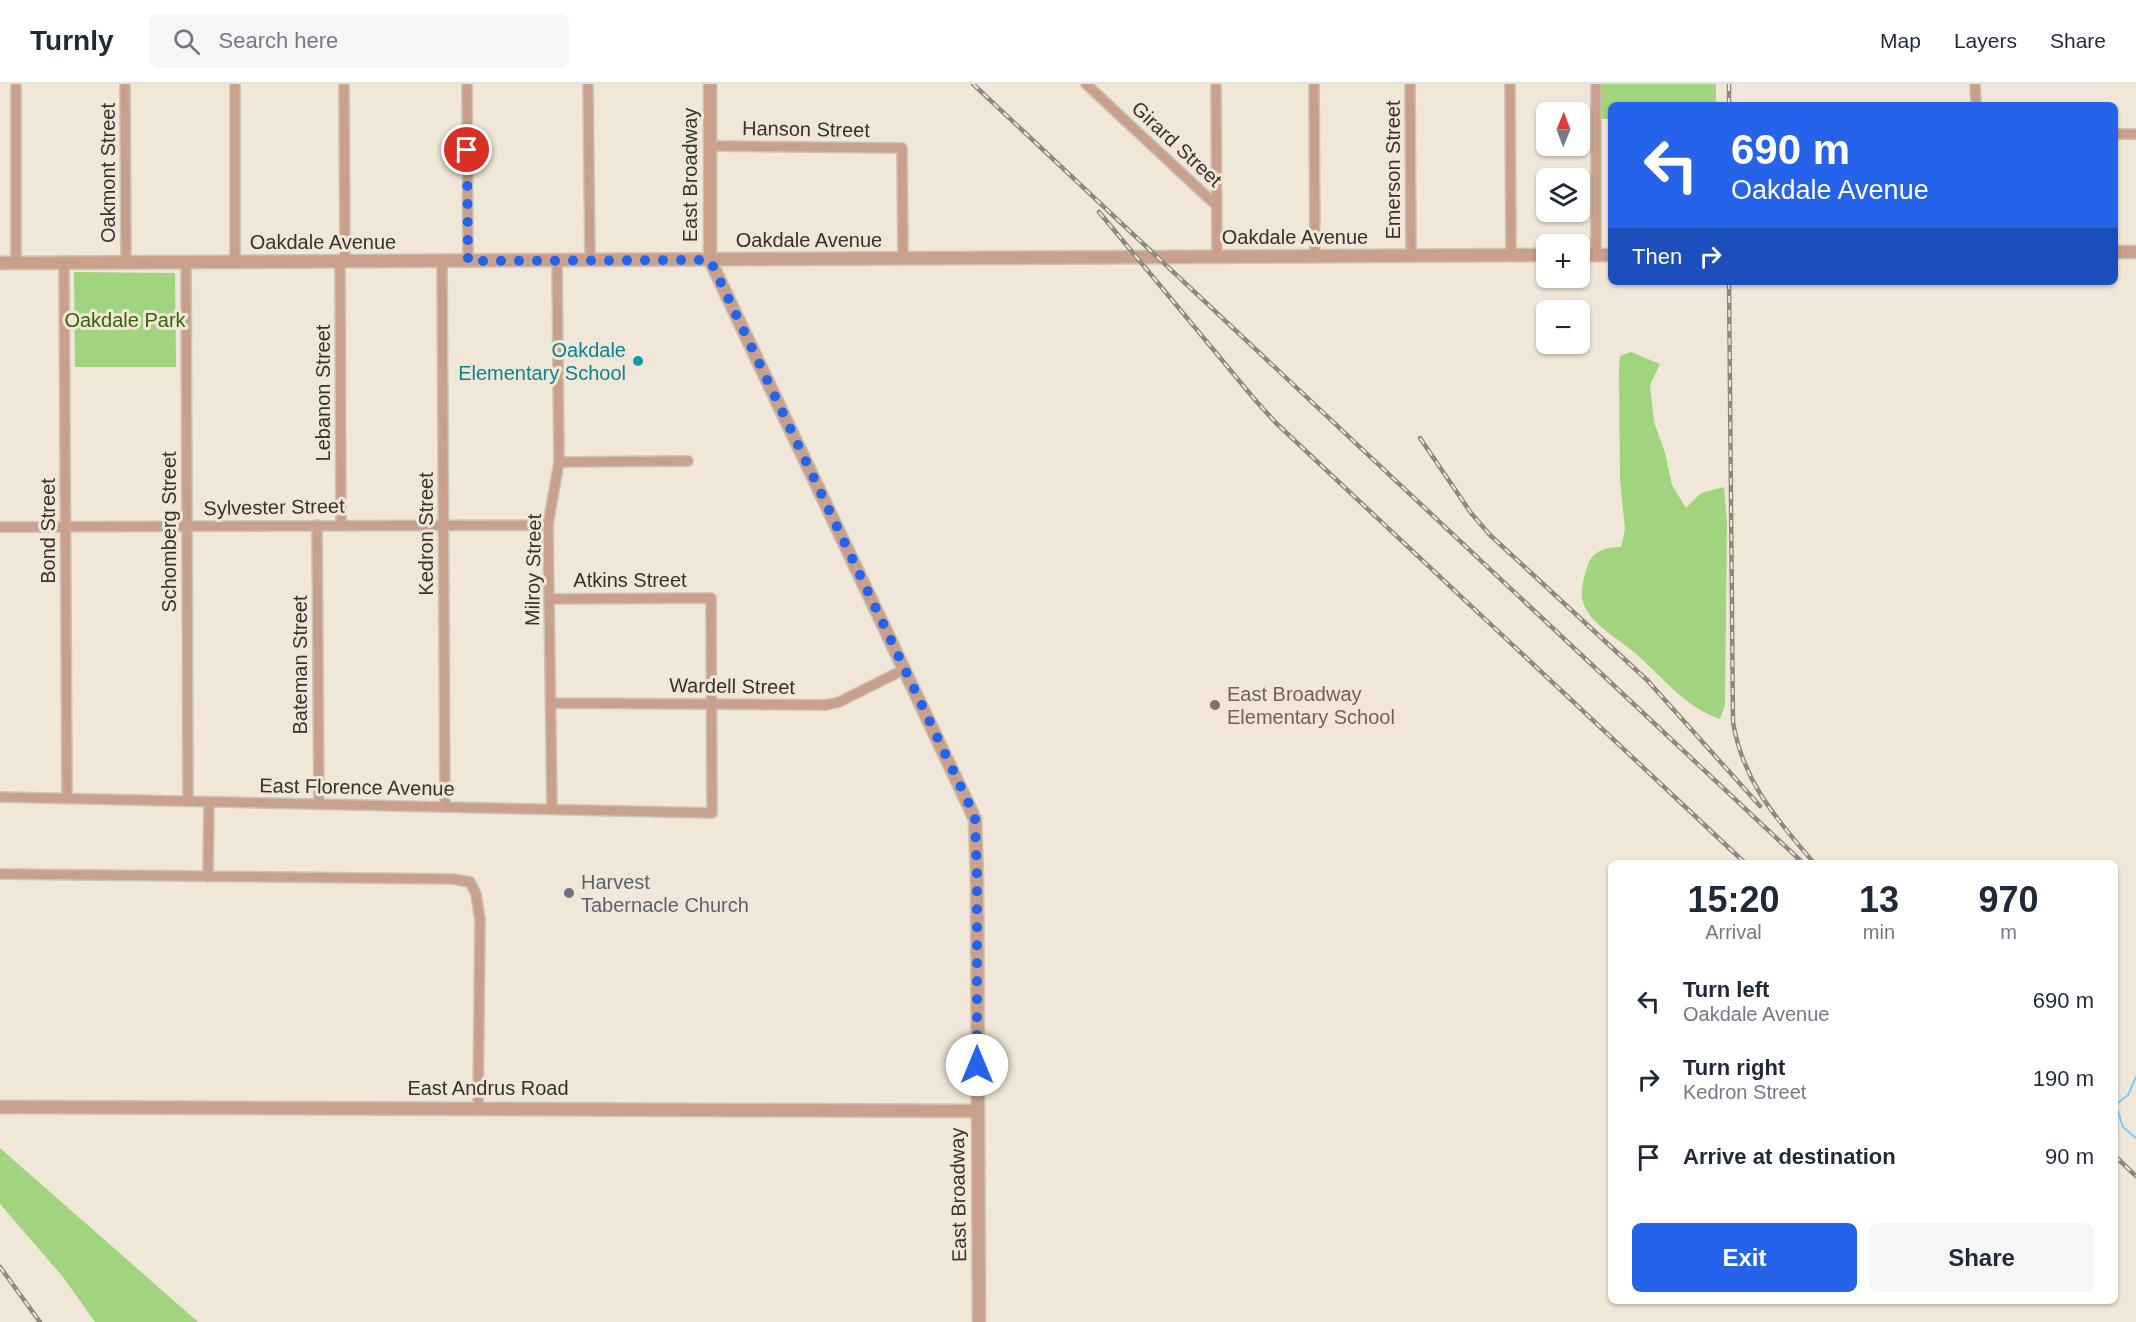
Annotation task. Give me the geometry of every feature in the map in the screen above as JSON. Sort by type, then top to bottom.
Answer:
[{"type":"street","points":[[15,84],[16,263]]},
{"type":"street","name":"Oakmont Street","points":[[125,84],[126,262]]},
{"type":"street","points":[[235,84],[235,262]]},
{"type":"street","name":"Lebanon Street","points":[[341,525],[344,84]]},
{"type":"street","points":[[467,84],[468,261]]},
{"type":"street","points":[[588,84],[590,260]]},
{"type":"street","name":"East Broadway","points":[[710,84],[710,260],[975,819],[979,1322]]},
{"type":"street","name":"Girard Street","points":[[1086,84],[1217,206]]},
{"type":"street","points":[[1216,84],[1217,257]]},
{"type":"street","points":[[1314,84],[1315,256]]},
{"type":"street","name":"Emerson Street","points":[[1410,84],[1411,256]]},
{"type":"street","points":[[1510,84],[1510,255]]},
{"type":"street","points":[[1596,84],[1596,255]]},
{"type":"street","points":[[1976,84],[1976,102]]},
{"type":"street","points":[[2118,134],[2136,134]]},
{"type":"street","name":"Hanson Street","points":[[710,146],[902,148],[903,258]]},
{"type":"street","points":[[2118,252],[2136,252]]},
{"type":"street","name":"Oakdale Avenue","points":[[0,263],[1536,255]]},
{"type":"street","points":[[1590,255],[1608,255]]},
{"type":"street","name":"Milroy Street","points":[[552,809],[548,525],[560,462],[557,260]]},
{"type":"street","name":"Kedron Street","points":[[442,261],[445,807]]},
{"type":"street","name":"Schomberg Street","points":[[186,262],[188,801]]},
{"type":"street","name":"Bond Street","points":[[64,263],[67,798]]},
{"type":"street","points":[[560,462],[688,461]]},
{"type":"street","name":"Bateman Street","points":[[318,525],[319,804]]},
{"type":"street","name":"Sylvester Street","points":[[0,527],[548,525]]},
{"type":"street","name":"Atkins Street","points":[[549,599],[711,598],[712,703]]},
{"type":"street","name":"Wardell Street","points":[[551,703],[826,705],[839,702],[905,669]]},
{"type":"street","name":"East Florence Avenue","points":[[0,797],[712,813],[712,703]]},
{"type":"street","points":[[208,877],[209,802]]},
{"type":"street","points":[[0,874],[452,879],[470,882],[478,901],[481,928],[478,1108]]},
{"type":"street","name":"East Andrus Road","points":[[0,1107],[977,1112]]},
{"type":"green space","points":[[1600,84],[1716,84],[1716,102],[1608,102],[1608,119],[1600,119]]},
{"type":"green space","name":"Oakdale Park","points":[[74,272],[175,273],[176,367],[75,367]]},
{"type":"green space","points":[[1631,352],[1660,364],[1650,385],[1654,422],[1665,453],[1672,485],[1686,508],[1701,493],[1724,487],[1727,522],[1725,705],[1720,719],[1694,706],[1672,688],[1641,658],[1598,624],[1588,612],[1583,601],[1583,585],[1590,560],[1601,550],[1621,547],[1625,529],[1620,480],[1619,371],[1620,356]]},
{"type":"green space","points":[[0,1148],[198,1322],[95,1322],[63,1277],[0,1204]]},
{"type":"waterway","points":[[2118,1103],[2128,1095],[2136,1077]]},
{"type":"waterway","points":[[2118,1111],[2123,1127],[2136,1138]]},
{"type":"railway","points":[[973,84],[1800,860]]},
{"type":"railway","points":[[1729,84],[1729,102]]},
{"type":"railway","points":[[1099,212],[1276,423],[1742,860]]},
{"type":"railway","points":[[1729,285],[1733,722],[1738,743],[1753,781],[1774,814],[1811,860]]},
{"type":"railway","points":[[1420,438],[1471,513],[1490,535],[1647,680],[1760,806]]},
{"type":"railway","points":[[2118,1159],[2136,1176]]},
{"type":"railway","points":[[0,1267],[40,1322]]},
{"type":"place","name":"Oakdale Elementary School","points":[[638,361]]},
{"type":"place","name":"East Broadway Elementary School","points":[[1215,705]]},
{"type":"place","name":"Harvest Tabernacle Church","points":[[569,893]]},
{"type":"route","points":[[467,150],[468,261],[710,260],[975,819],[977,1065]]}]
